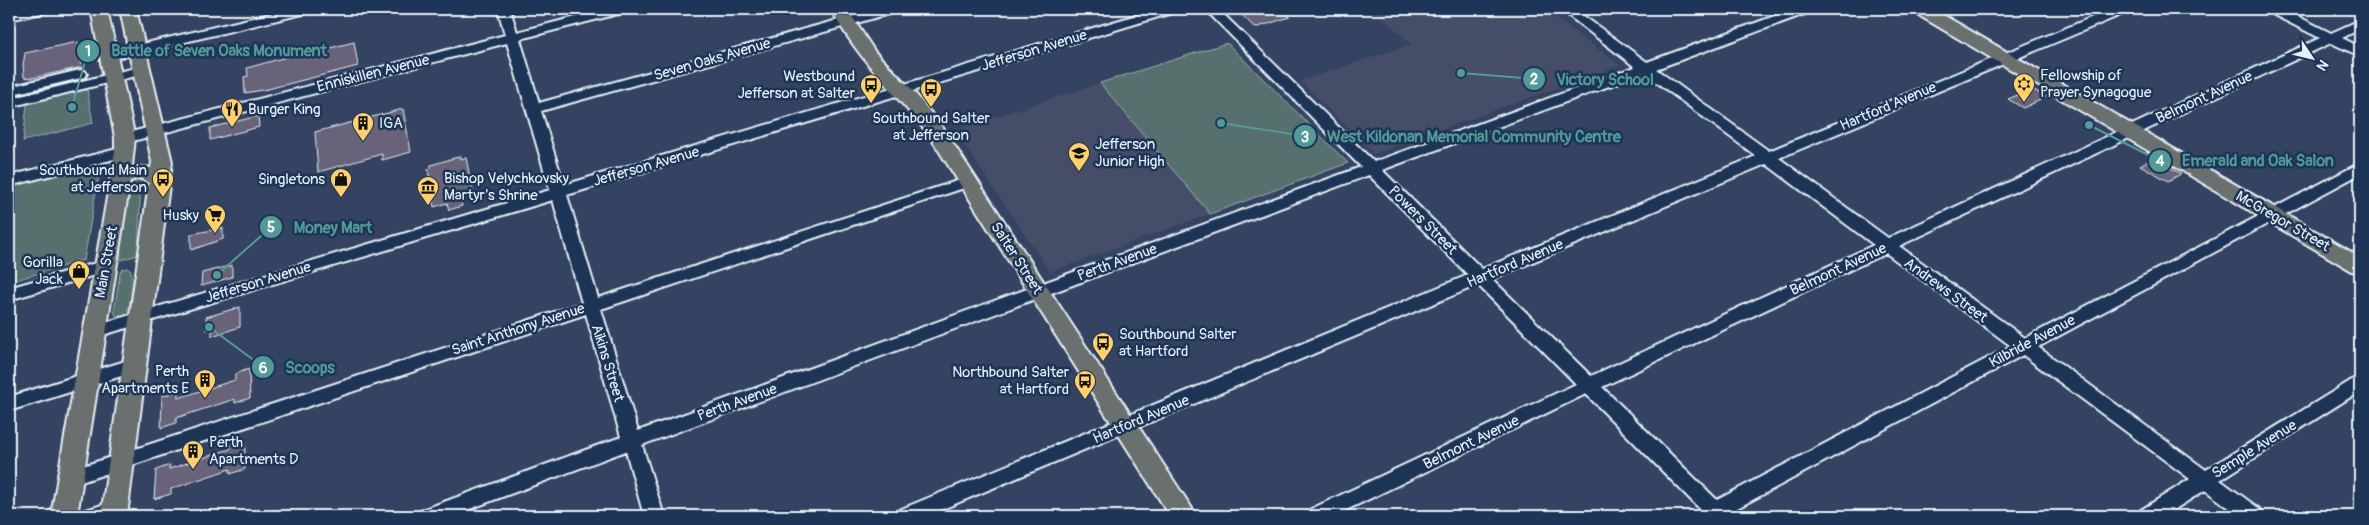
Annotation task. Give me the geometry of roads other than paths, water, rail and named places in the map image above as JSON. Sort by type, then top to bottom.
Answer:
[{"type":"main road","name":"Main Street","points":[[64,516],[125,145],[99,9]]},
{"type":"main road","points":[[115,513],[162,162],[128,9]]},
{"type":"main road","name":"McGregor Street","points":[[1921,9],[2360,266]]},
{"type":"main road","name":"Salter Street","points":[[842,15],[868,55],[901,90],[936,132],[1184,516]]},
{"type":"main road","points":[[121,177],[139,172],[154,176],[159,180]]},
{"type":"street","points":[[9,16],[42,9]]},
{"type":"street","points":[[9,91],[141,61],[306,9]]},
{"type":"street","name":"Aikins Street","points":[[504,9],[590,306],[654,516]]},
{"type":"street","name":"Enniskillen Avenue","points":[[9,181],[125,145],[155,129],[621,9]]},
{"type":"street","name":"Seven Oaks Avenue","points":[[532,109],[842,15],[891,9]]},
{"type":"street","name":"Jefferson Avenue","points":[[93,332],[1170,9]]},
{"type":"street","name":"Powers Street","points":[[1211,9],[1588,385],[1714,514]]},
{"type":"street","name":"Andrews Street","points":[[1566,9],[2254,516]]},
{"type":"street","name":"Perth Avenue","points":[[429,516],[1805,9]]},
{"type":"street","name":"Hartford Avenue","points":[[906,516],[2123,9]]},
{"type":"street","points":[[2273,9],[2360,52]]},
{"type":"street","name":"Belmont Avenue","points":[[1316,516],[1588,385],[2360,24]]},
{"type":"street","points":[[9,103],[110,67],[141,61]]},
{"type":"street","name":"Kilbride Avenue","points":[[1714,514],[2023,346],[2360,168]]},
{"type":"street","name":"Saint Anthony Avenue","points":[[69,478],[968,182]]},
{"type":"street","points":[[9,294],[106,266]]},
{"type":"street","points":[[9,404],[135,365]]},
{"type":"street","name":"Semple Avenue","points":[[2148,516],[2360,382]]},
{"type":"street","points":[[93,516],[115,513]]},
{"type":"place","name":"Victory School","points":[[1461,73]]},
{"type":"place","name":"Fellowship of Prayer Synagogue","points":[[2024,103]]},
{"type":"place","name":"Westbound Jefferson at Salter","points":[[871,104]]},
{"type":"place","name":"Battle of Seven Oaks Monument","points":[[72,107]]},
{"type":"place","name":"Southbound Salter at Jefferson","points":[[931,108]]},
{"type":"place","name":"West Kildonan Memorial Community Centre","points":[[1221,123]]},
{"type":"place","name":"Emerald and Oak Salon","points":[[2089,125]]},
{"type":"place","name":"Burger King","points":[[232,128]]},
{"type":"place","name":"IGA","points":[[363,142]]},
{"type":"place","name":"Jefferson Junior High","points":[[1079,172]]},
{"type":"place","name":"Southbound Main at Jefferson","points":[[163,198]]},
{"type":"place","name":"Singletons","points":[[341,198]]},
{"type":"place","name":"Bishop Velychkovsky Martyr’s Shrine","points":[[428,206]]},
{"type":"place","name":"Husky","points":[[215,234]]},
{"type":"place","name":"Money Mart","points":[[217,275]]},
{"type":"place","name":"Gorilla Jack","points":[[79,290]]},
{"type":"place","name":"Scoops","points":[[209,327]]},
{"type":"place","name":"Southbound Salter at Hartford","points":[[1103,362]]},
{"type":"place","name":"Perth Apartments E","points":[[205,399]]},
{"type":"place","name":"Northbound Salter at Hartford","points":[[1085,400]]},
{"type":"place","name":"Perth Apartments D","points":[[193,470]]}]
